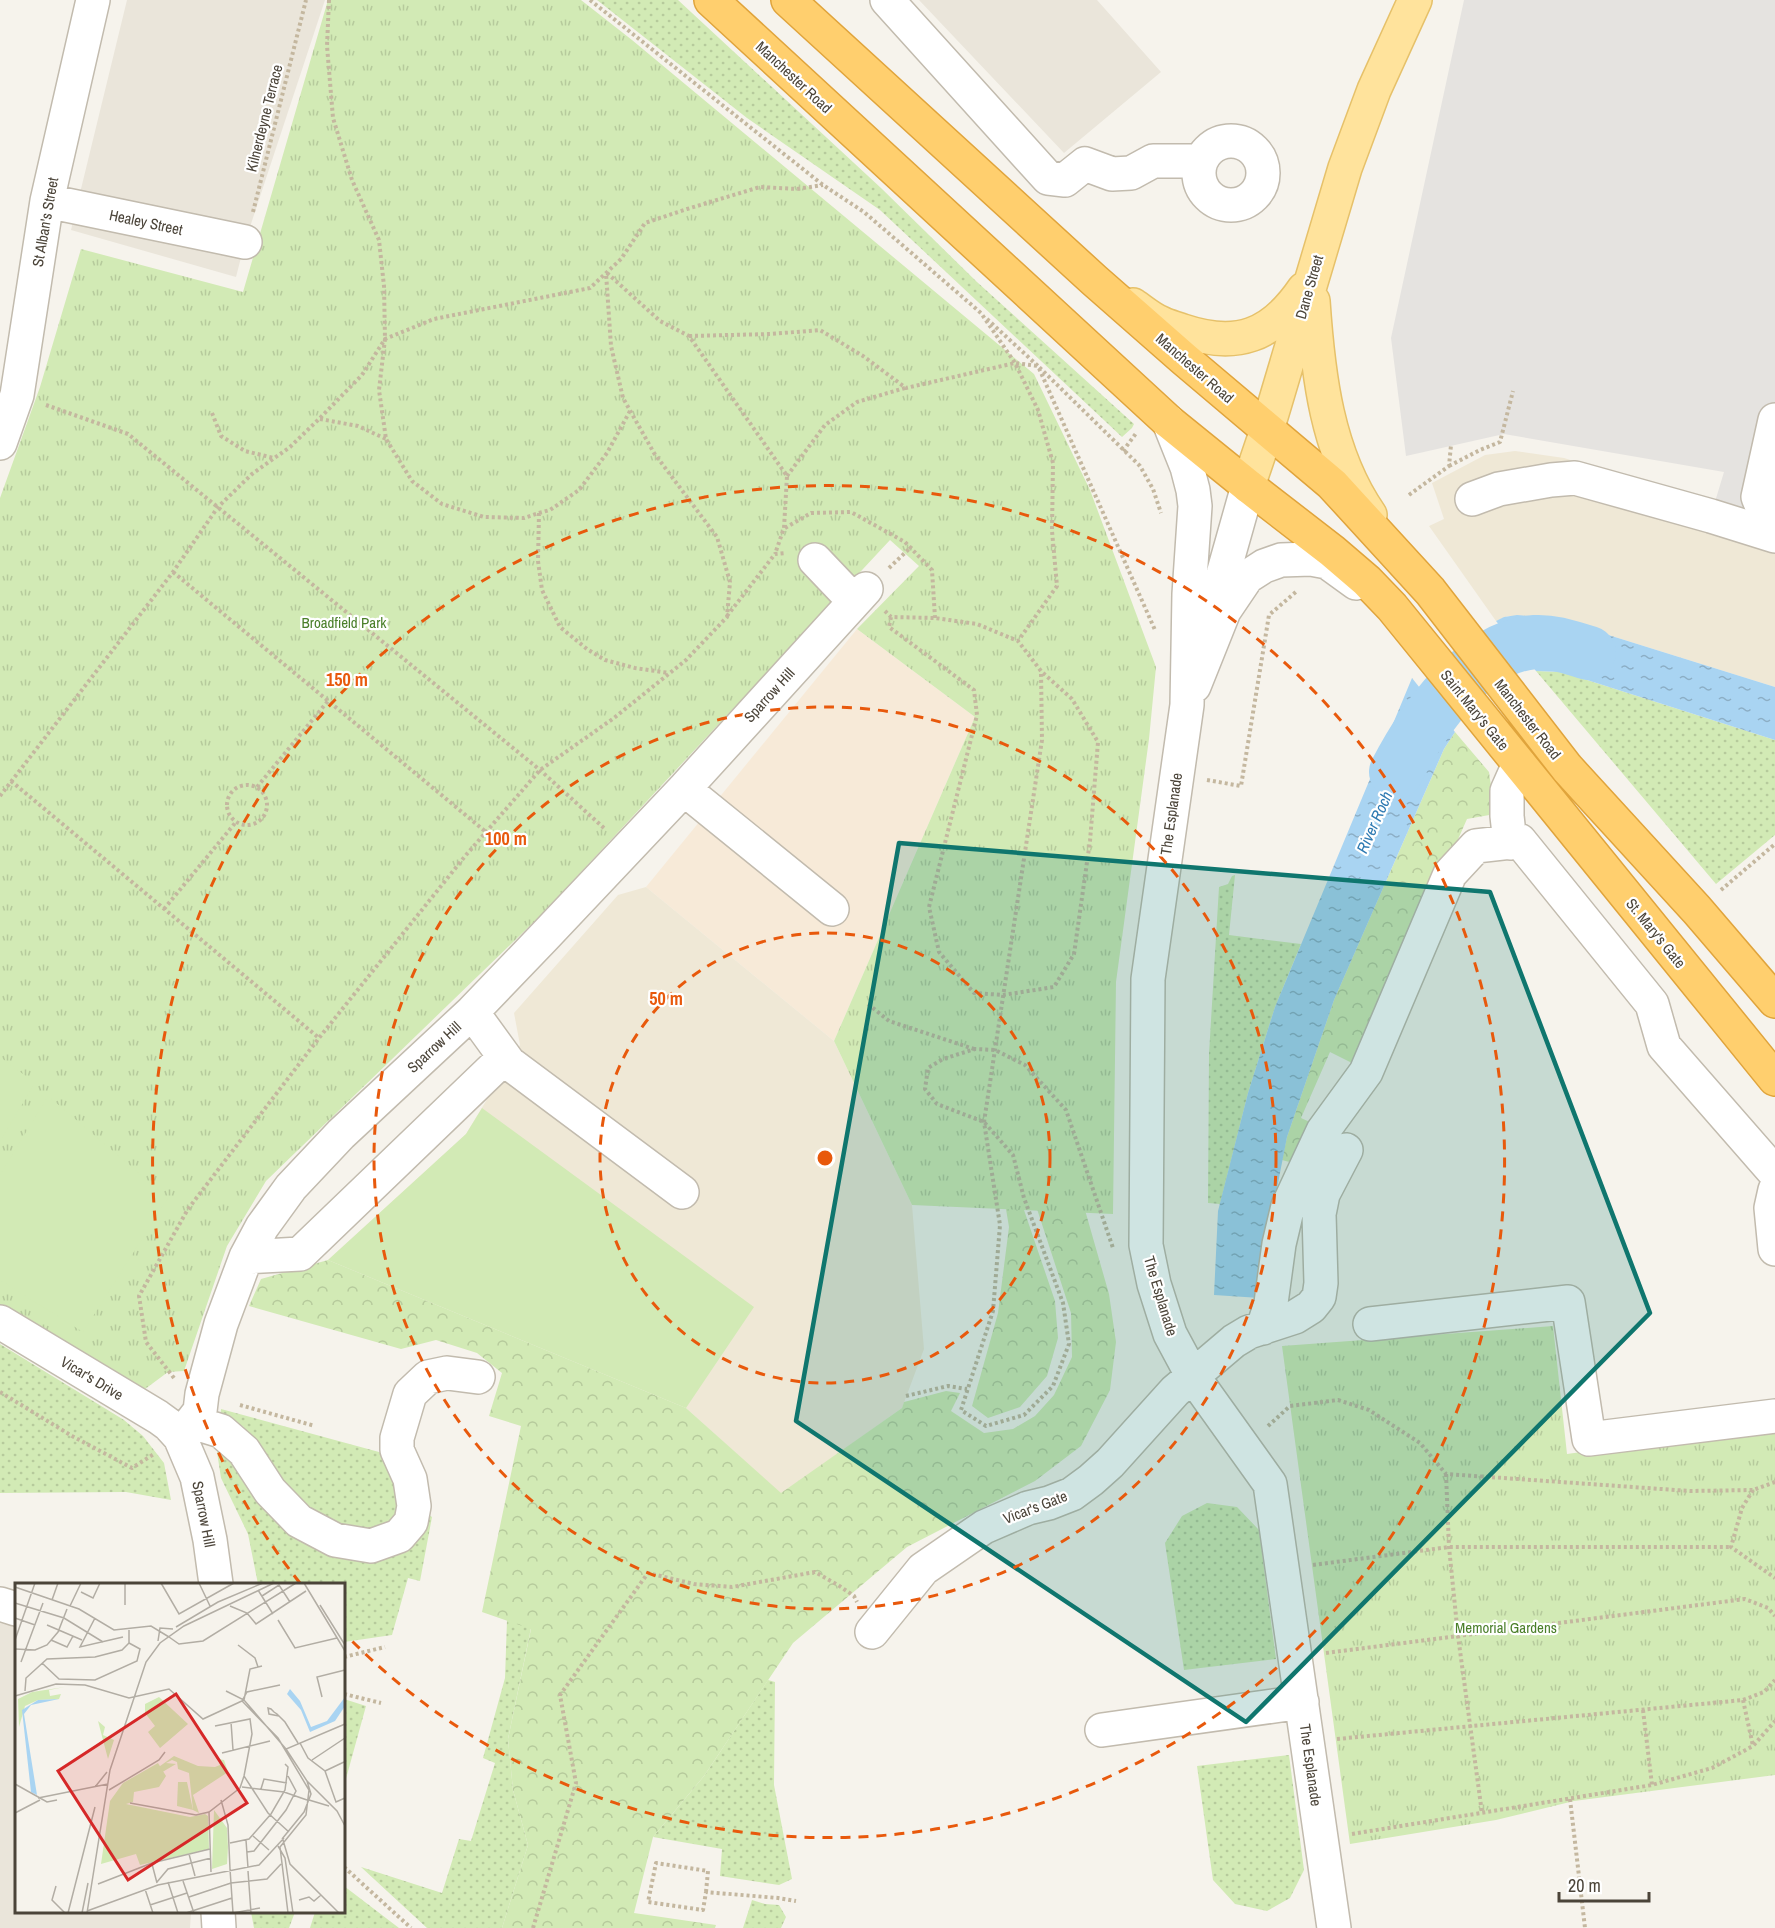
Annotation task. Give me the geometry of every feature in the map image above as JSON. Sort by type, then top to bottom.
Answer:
[{"type":"highway","name":"Manchester Road","points":[[711,0],[1169,422],[1367,581],[1413,632]]},
{"type":"highway","name":"Manchester Road","points":[[788,0],[1094,280],[1332,484],[1430,591],[1567,768],[1697,910]]},
{"type":"highway","name":"Saint Mary's Gate","points":[[1413,632],[1528,776]]},
{"type":"highway","name":"St. Mary's Gate","points":[[1528,776],[1775,1079]]},
{"type":"highway","points":[[1697,910],[1775,1001]]},
{"type":"main road","name":"Dane Street","points":[[1374,90],[1397,0]]},
{"type":"main road","name":"Dane Street","points":[[1248,486],[1267,430],[1345,168],[1374,90],[1414,0]]},
{"type":"main road","points":[[1094,280],[1161,323],[1213,339],[1231,339],[1255,334],[1274,323],[1291,308],[1312,278]]},
{"type":"main road","points":[[1312,278],[1317,353],[1329,419],[1341,461],[1356,494],[1400,559]]},
{"type":"street","name":"St Alban's Street","points":[[0,443],[8,392],[47,201],[93,0]]},
{"type":"street","points":[[887,0],[1048,178],[1065,180],[1085,164],[1112,174],[1131,173],[1153,161],[1201,161]]},
{"type":"street","name":"Healey Street","points":[[47,201],[245,242]]},
{"type":"street","points":[[1775,420],[1758,497],[1765,513],[1775,516]]},
{"type":"street","name":"The Esplanade","points":[[1169,422],[1187,467],[1195,506],[1189,594],[1187,705],[1148,979],[1146,1245],[1154,1284],[1170,1334],[1192,1375],[1270,1484],[1334,1928]]},
{"type":"street","points":[[1472,499],[1499,489],[1575,478],[1775,536]]},
{"type":"street","name":"The Esplanade","points":[[1187,705],[1248,486]]},
{"type":"street","name":"The Esplanade","points":[[1187,705],[1224,611],[1247,577],[1264,566],[1281,560],[1311,559],[1327,562],[1392,607]]},
{"type":"street","points":[[815,560],[860,595]]},
{"type":"street","name":"Sparrow Hill","points":[[216,1583],[198,1477],[193,1416],[221,1324],[246,1257],[262,1227],[291,1187],[341,1134],[472,1012],[684,789],[860,595]]},
{"type":"street","points":[[1528,776],[1507,791],[1508,829],[1652,1004],[1664,1046],[1775,1173]]},
{"type":"street","points":[[684,789],[832,909]]},
{"type":"street","points":[[1263,1328],[1271,1303],[1279,1244],[1288,1206],[1323,1131],[1366,1072],[1450,874],[1476,846],[1508,829]]},
{"type":"street","points":[[472,1012],[509,1063],[682,1192]]},
{"type":"street","points":[[246,1257],[300,1254],[504,1058]]},
{"type":"street","name":"Vicar's Gate","points":[[872,1632],[924,1569],[984,1527],[1028,1508],[1072,1494],[1110,1463],[1174,1391],[1234,1341],[1250,1332],[1295,1317],[1311,1307],[1319,1297],[1321,1283],[1319,1215],[1323,1194],[1346,1150]]},
{"type":"street","points":[[1775,1190],[1770,1208],[1775,1249]]},
{"type":"street","points":[[1370,1324],[1568,1302],[1589,1439],[1775,1416]]},
{"type":"street","name":"Vicar's Drive","points":[[0,1322],[169,1425],[193,1416]]},
{"type":"street","points":[[193,1416],[221,1431],[244,1451],[270,1491],[299,1521],[335,1540],[370,1546],[399,1536],[411,1522],[414,1506],[410,1479],[397,1450],[397,1438],[410,1395],[428,1377],[447,1373],[477,1377]]},
{"type":"street","points":[[0,1604],[15,1609]]},
{"type":"street","points":[[1102,1730],[1302,1702]]},
{"type":"street","points":[[218,1913],[219,1928]]},
{"type":"path","name":"Kilnerdeyne Terrace","points":[[245,242],[306,0]]},
{"type":"path","points":[[329,0],[327,46],[333,118],[352,180],[379,240],[384,286],[385,339],[379,390],[386,439],[412,481],[442,504],[484,517],[524,518],[550,510],[579,489],[607,453],[630,410]]},
{"type":"path","points":[[590,0],[823,185],[864,212],[981,313],[1140,466],[1153,489],[1163,520]]},
{"type":"path","points":[[0,796],[173,572],[218,507],[252,474],[290,447],[319,419],[362,375],[385,339],[435,320],[590,288],[621,259],[645,223],[687,208],[760,187],[797,189],[823,185]]},
{"type":"path","points":[[606,273],[660,321],[690,336],[820,330],[863,356],[906,388]]},
{"type":"path","points":[[606,273],[611,346],[623,398],[654,453],[717,537],[730,582],[727,616]]},
{"type":"path","points":[[981,313],[1015,363],[1038,410],[1053,463],[1052,531],[1056,586],[1018,641]]},
{"type":"path","points":[[690,336],[787,476]]},
{"type":"path","points":[[193,1416],[146,1342],[139,1296],[188,1209],[318,1038],[486,832],[540,770],[614,718],[686,660],[727,616],[775,554],[784,528],[787,476],[825,425],[857,402],[906,388],[1015,363],[1038,366]]},
{"type":"path","points":[[1038,366],[1158,637]]},
{"type":"path","points":[[1410,495],[1449,466],[1500,442],[1513,391]]},
{"type":"path","points":[[8,392],[128,434],[540,770],[627,850]]},
{"type":"path","points":[[212,413],[221,436],[245,451],[275,458]]},
{"type":"path","points":[[319,419],[358,426],[386,439]]},
{"type":"path","points":[[1449,466],[1451,445]]},
{"type":"path","points":[[784,528],[811,513],[851,512],[905,542],[932,570],[935,618]]},
{"type":"path","points":[[539,513],[538,561],[543,590],[560,627],[605,660],[635,668],[669,673]]},
{"type":"path","points":[[775,554],[807,552],[815,560]]},
{"type":"path","points":[[173,572],[486,832]]},
{"type":"path","points":[[1177,775],[1241,786],[1269,615],[1304,586]]},
{"type":"path","points":[[860,595],[891,617],[935,618],[977,624],[1018,641],[1041,671],[1072,699],[1098,742],[1090,841],[1074,954],[1054,987],[1003,995],[974,993],[939,952],[929,907],[977,715],[974,690],[889,627],[891,617]]},
{"type":"path","points":[[975,1049],[943,1059],[928,1068],[925,1089],[937,1104],[984,1122],[1013,1155],[1024,1198],[1063,1303],[1069,1344],[1053,1386],[1024,1415],[986,1426],[961,1410],[993,1311],[1000,1225],[984,1122],[1042,740],[1041,671]]},
{"type":"path","points":[[257,787],[328,701]]},
{"type":"path","points":[[11,781],[318,1038]]},
{"type":"path","points":[[243,785],[257,787],[266,798],[268,805],[263,818],[249,826],[236,822],[228,813],[228,799],[231,793],[243,785]]},
{"type":"path","points":[[164,909],[236,822]]},
{"type":"path","points":[[1697,910],[1775,844]]},
{"type":"path","points":[[868,1004],[889,1021],[975,1049],[995,1050],[1025,1065],[1066,1110],[1100,1213]]},
{"type":"path","points":[[906,1396],[948,1386],[967,1389]]},
{"type":"path","points":[[0,1392],[72,1436],[132,1468],[193,1416],[315,1426]]},
{"type":"path","points":[[1244,1446],[1290,1406],[1338,1400],[1369,1410],[1420,1443],[1446,1474],[1449,1547],[1458,1636],[1482,1813]]},
{"type":"path","points":[[1446,1474],[1690,1491],[1753,1490],[1775,1482]]},
{"type":"path","points":[[1731,1546],[1742,1508],[1753,1490]]},
{"type":"path","points":[[1283,1569],[1449,1547],[1731,1546],[1775,1578]]},
{"type":"path","points":[[533,1928],[576,1783],[560,1695],[648,1573],[694,1584],[732,1587],[815,1572],[854,1596]]},
{"type":"path","points":[[1295,1658],[1745,1599],[1768,1608],[1775,1616]]},
{"type":"path","points":[[345,1657],[385,1647]]},
{"type":"path","points":[[1307,1743],[1743,1700],[1764,1692],[1775,1680]]},
{"type":"path","points":[[345,1694],[381,1703]]},
{"type":"path","points":[[1743,1700],[1753,1746]]},
{"type":"path","points":[[1642,1710],[1652,1785]]},
{"type":"path","points":[[1321,1839],[1652,1785],[1712,1768],[1753,1746],[1775,1721]]},
{"type":"path","points":[[1570,1799],[1585,1928]]},
{"type":"path","points":[[656,1863],[708,1871],[706,1892],[703,1910],[648,1902],[656,1863]]},
{"type":"path","points":[[345,1868],[411,1928]]},
{"type":"path","points":[[706,1892],[796,1901]]},
{"type":"highlighted area","points":[[899,843],[1490,892],[1650,1313],[1246,1722],[796,1421]]},
{"type":"shaded area","points":[[127,0],[325,0],[245,242],[236,277],[71,230]]},
{"type":"shaded area","points":[[919,0],[1097,0],[1161,72],[1064,153]]},
{"type":"shaded area","points":[[1464,0],[1775,0],[1775,524],[1714,505],[1724,472],[1504,434],[1406,456],[1391,338]]},
{"type":"shaded area","points":[[1515,451],[1564,458],[1775,524],[1775,687],[1554,618],[1508,616],[1496,621],[1429,526],[1444,519],[1432,483],[1485,455]]},
{"type":"shaded area","points":[[857,629],[975,717],[834,1041],[646,887]]},
{"type":"shaded area","points":[[646,887],[834,1041],[912,1205],[924,1349],[902,1408],[781,1494],[686,1408],[328,1260],[466,1134],[520,1045],[514,1013],[618,895]]},
{"type":"shaded area","points":[[0,1620],[15,1626],[15,1913],[191,1913],[190,1928],[0,1928]]},
{"type":"green space","name":"Broadfield Park","points":[[328,0],[581,0],[1034,374],[1090,490],[1156,667],[1149,739],[1116,982],[1113,1214],[912,1205],[834,1041],[975,717],[857,629],[919,566],[890,540],[541,915],[266,1181],[227,1246],[184,1371],[168,1372],[137,1395],[0,1309],[0,498],[40,387],[81,249],[243,292]]},
{"type":"green space","points":[[597,0],[678,0],[881,188],[977,282],[1134,424],[1132,428],[1122,437],[880,210],[747,118]]},
{"type":"green space","points":[[1536,671],[1562,672],[1775,740],[1775,835],[1716,884]]},
{"type":"green space","points":[[1455,732],[1489,772],[1495,814],[1467,819],[1358,1066],[1330,1052],[1301,1118],[1312,1123],[1293,1163],[1282,1160],[1287,1137],[1334,1000],[1444,749]]},
{"type":"green space","points":[[1235,875],[1229,935],[1301,944],[1275,1007],[1248,1093],[1220,1204],[1208,1203],[1209,1054],[1219,887],[1228,884]]},
{"type":"green space","points":[[0,1057],[35,1083],[0,1141]]},
{"type":"green space","points":[[48,1096],[168,1198],[83,1332],[0,1280],[0,1175]]},
{"type":"green space","points":[[482,1108],[754,1307],[686,1408],[328,1260],[466,1134]]},
{"type":"green space","points":[[994,1138],[1006,1157],[1055,1301],[1058,1338],[1047,1376],[1020,1407],[988,1418],[972,1406],[998,1313],[1009,1227]]},
{"type":"green space","points":[[1067,1147],[1109,1294],[1116,1342],[1110,1390],[1081,1446],[1035,1481],[907,1547],[793,1643],[704,1776],[653,1837],[634,1913],[716,1925],[715,1928],[502,1928],[528,1845],[513,1790],[508,1739],[531,1629],[482,1612],[521,1426],[489,1416],[502,1373],[477,1353],[436,1340],[401,1349],[249,1306],[261,1279],[328,1260],[686,1408],[781,1493],[902,1408],[904,1402],[946,1391],[960,1393],[951,1411],[984,1433],[1013,1429],[1035,1416],[1054,1395],[1072,1357],[1071,1313],[1021,1160]]},
{"type":"green space","name":"Memorial Gardens","points":[[1553,1326],[1567,1454],[1775,1425],[1775,1775],[1574,1801],[1496,1820],[1350,1844],[1282,1346]]},
{"type":"green space","points":[[0,1344],[124,1420],[143,1436],[164,1463],[171,1500],[126,1492],[0,1493]]},
{"type":"green space","points":[[221,1409],[390,1455],[407,1501],[385,1528],[361,1532],[334,1527],[296,1500],[252,1449],[243,1426],[220,1422]]},
{"type":"green space","points":[[217,1452],[237,1456],[348,1545],[428,1514],[432,1517],[420,1581],[408,1578],[392,1635],[345,1642],[345,1583],[258,1583],[248,1534],[221,1478]]},
{"type":"green space","points":[[1207,1503],[1237,1507],[1259,1530],[1276,1659],[1184,1670],[1165,1543],[1182,1516]]},
{"type":"green space","points":[[507,1620],[531,1628],[508,1739],[513,1790],[528,1845],[502,1928],[427,1928],[361,1867],[442,1893],[459,1839],[471,1841],[495,1763],[483,1758],[505,1678]]},
{"type":"green space","points":[[768,1680],[775,1682],[774,1785],[792,1879],[779,1885],[720,1876],[722,1849],[653,1837],[704,1776]]},
{"type":"green space","points":[[345,1699],[366,1706],[345,1782]]},
{"type":"green space","points":[[1289,1755],[1304,1870],[1290,1898],[1267,1911],[1235,1904],[1213,1880],[1197,1766]]},
{"type":"green space","points":[[345,1887],[399,1928],[310,1928],[315,1913],[345,1913]]},
{"type":"green space","points":[[752,1900],[779,1905],[786,1917],[781,1928],[743,1928]]},
{"type":"green space","points":[[251,1913],[295,1913],[289,1928],[254,1928]]},
{"type":"water","points":[[1517,615],[1554,618],[1775,687],[1775,740],[1562,672],[1536,671],[1496,621]]},
{"type":"water","points":[[1412,678],[1455,732],[1444,749],[1334,1000],[1287,1137],[1272,1214],[1260,1298],[1214,1295],[1218,1211],[1248,1093],[1275,1007]]},
{"type":"waterway","name":"River Roch","points":[[1396,772],[1435,710],[1470,672],[1490,657],[1512,647],[1535,642],[1556,644],[1589,653]]}]
